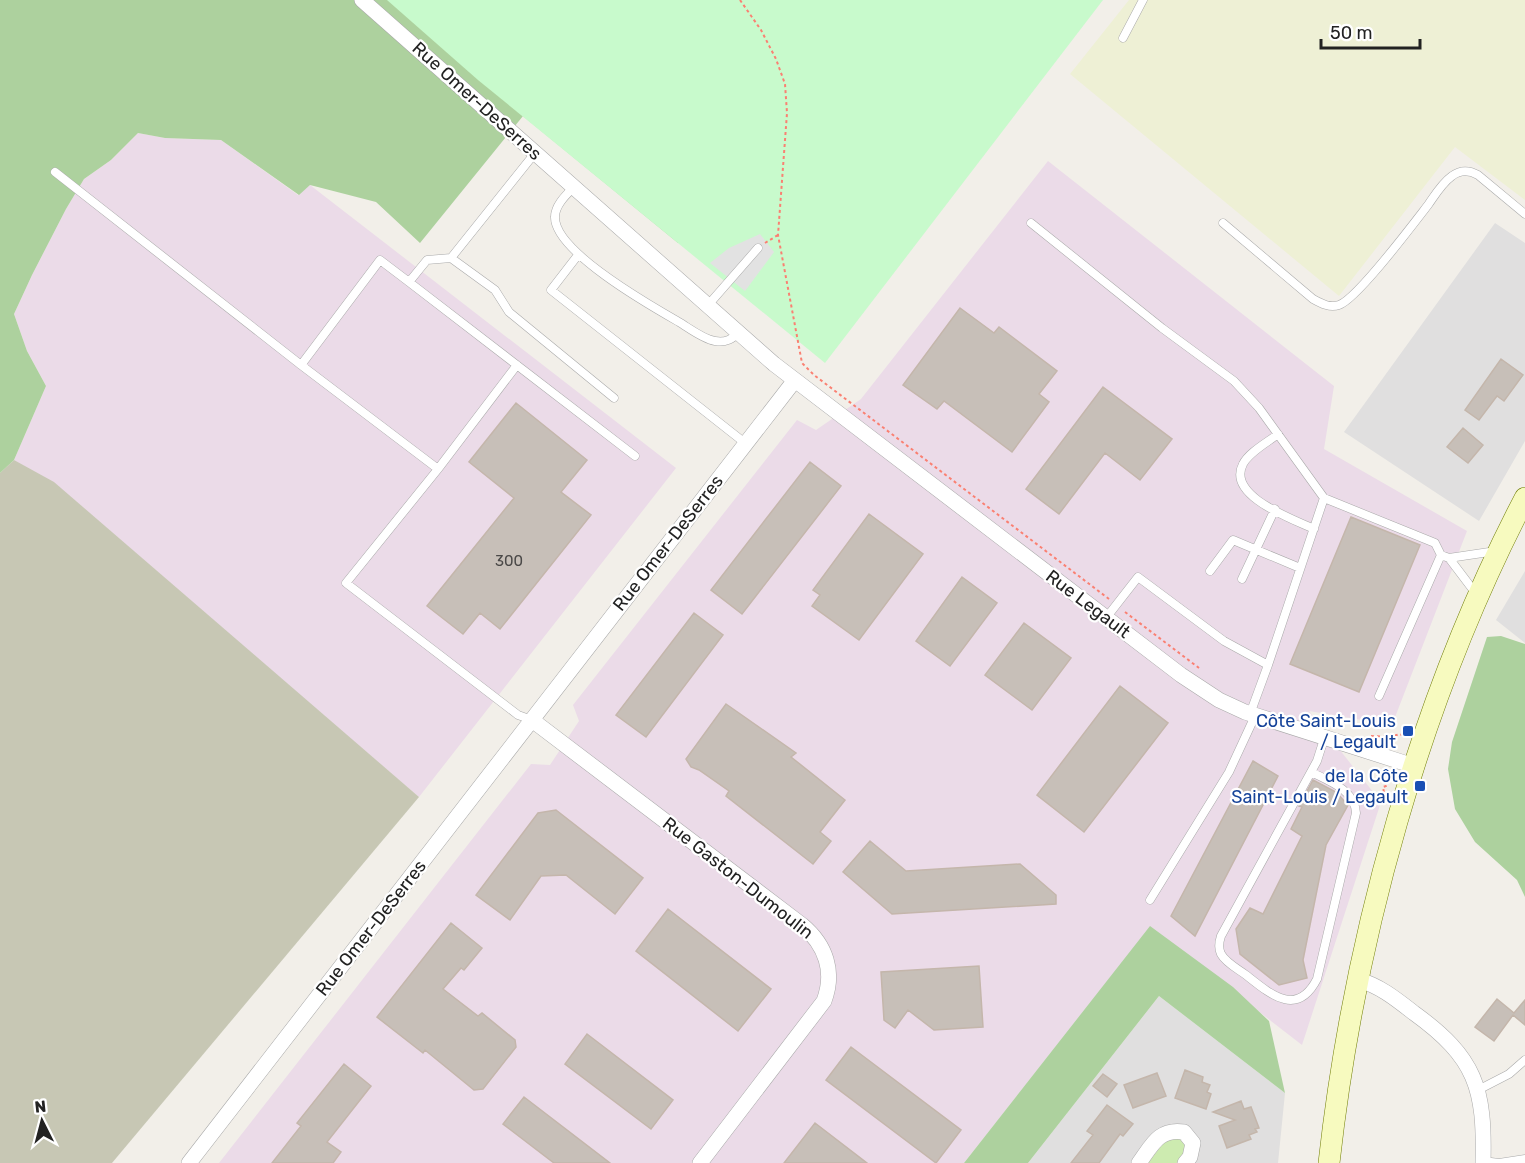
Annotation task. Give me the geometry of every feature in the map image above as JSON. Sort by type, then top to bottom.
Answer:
[{"type":"street","name":"Rue Omer-DeSerres","points":[[189,1163],[795,380],[362,0]]},
{"type":"street","name":"Rue Legault","points":[[795,380],[1106,618],[1212,696],[1252,715],[1414,766]]},
{"type":"street","points":[[1329,1163],[1338,1090],[1359,980],[1381,887],[1414,766],[1449,670],[1500,550],[1518,531],[1525,498]]},
{"type":"street","name":"Rue Gaston-Dumoulin","points":[[532,720],[802,925],[816,938],[825,953],[828,983],[824,1001],[700,1163]]},
{"type":"street","points":[[1359,980],[1385,991],[1442,1034],[1467,1064],[1478,1090],[1483,1121],[1483,1162]]},
{"type":"street","points":[[1139,1163],[1160,1136],[1172,1130],[1184,1132],[1193,1143],[1190,1158],[1185,1163]]},
{"type":"lane","points":[[1122,38],[1143,0]]},
{"type":"lane","points":[[452,258],[535,153]]},
{"type":"lane","points":[[1223,223],[1313,298],[1325,305],[1333,306],[1344,303],[1355,294],[1447,180],[1456,174],[1466,171],[1474,173],[1525,214]]},
{"type":"lane","points":[[55,172],[438,469]]},
{"type":"lane","points":[[574,187],[559,204],[555,220],[561,234],[578,255],[634,297],[709,339],[725,342],[740,332]]},
{"type":"lane","points":[[1031,223],[1162,328],[1234,381],[1259,408],[1324,498],[1435,543],[1479,598]]},
{"type":"lane","points":[[708,304],[758,248]]},
{"type":"lane","points":[[578,255],[551,290],[745,443]]},
{"type":"lane","points":[[409,282],[427,260],[452,258],[495,290],[509,312],[615,398]]},
{"type":"lane","points":[[301,365],[380,260],[635,456]]},
{"type":"lane","points":[[517,365],[438,469],[346,583],[518,715],[532,720]]},
{"type":"lane","points":[[1278,434],[1243,462],[1240,475],[1245,489],[1250,496],[1314,529]]},
{"type":"lane","points":[[1150,900],[1229,772],[1252,715],[1324,498]]},
{"type":"lane","points":[[1242,579],[1275,509]]},
{"type":"lane","points":[[1210,571],[1233,540],[1300,568]]},
{"type":"lane","points":[[1445,557],[1500,550]]},
{"type":"lane","points":[[1379,696],[1445,557]]},
{"type":"lane","points":[[1106,618],[1138,577],[1224,641],[1268,665]]},
{"type":"lane","points":[[1311,772],[1341,788],[1349,795],[1356,813],[1317,980],[1311,991],[1300,999],[1284,999],[1272,996],[1226,960],[1220,951],[1219,944],[1221,936],[1311,772],[1324,739]]},
{"type":"lane","points":[[1478,1090],[1509,1074],[1525,1060]]},
{"type":"lane","points":[[1483,1162],[1525,1159]]},
{"type":"path","points":[[740,0],[761,30],[776,58],[785,84],[787,113],[778,235],[758,248]]},
{"type":"path","name":"Rue Legault","points":[[778,235],[800,357],[805,367],[1110,600]]},
{"type":"path","name":"Rue Legault","points":[[1121,609],[1200,669]]},
{"type":"path","points":[[1364,735],[1383,738],[1400,734],[1401,736]]},
{"type":"shaded area","points":[[1129,0],[1525,0],[1525,200],[1455,147],[1339,296],[1070,74]]},
{"type":"shaded area","points":[[138,133],[165,138],[221,140],[298,195],[310,185],[676,468],[419,797],[14,460],[46,386],[27,351],[14,314],[66,209],[84,179],[111,160]]},
{"type":"shaded area","points":[[1048,161],[1334,386],[1324,449],[1467,531],[1392,725],[1309,711],[1381,802],[1302,1045],[1150,927],[964,1163],[219,1163],[531,764],[550,765],[579,721],[573,705],[797,420],[816,430],[861,399]]},
{"type":"shaded area","points":[[1495,223],[1525,243],[1525,441],[1479,521],[1344,432]]},
{"type":"shaded area","points":[[760,234],[774,252],[745,291],[710,263],[729,248]]},
{"type":"shaded area","points":[[14,460],[54,482],[419,797],[112,1163],[0,1163],[0,473]]},
{"type":"shaded area","points":[[1525,571],[1525,643],[1496,620]]},
{"type":"shaded area","points":[[1159,996],[1285,1093],[1278,1163],[1028,1163]]},
{"type":"green space","points":[[0,0],[726,0],[678,243],[523,116],[420,243],[376,202],[310,185],[299,195],[221,140],[165,138],[138,133],[111,160],[84,179],[66,209],[14,314],[27,351],[46,386],[14,460],[0,473]]},
{"type":"green space","points":[[387,0],[1103,0],[825,363],[478,80]]},
{"type":"green space","points":[[1501,636],[1525,644],[1525,897],[1517,880],[1475,842],[1455,809],[1448,769],[1452,742],[1487,637]]},
{"type":"green space","points":[[1150,926],[1233,987],[1269,1021],[1285,1093],[1159,996],[1028,1163],[964,1163]]},
{"type":"green space","points":[[1174,1136],[1183,1140],[1186,1149],[1177,1163],[1148,1163],[1165,1141]]},
{"type":"building","points":[[960,308],[994,333],[999,327],[1057,371],[1039,394],[1049,402],[1012,452],[944,401],[937,409],[903,385]]},
{"type":"building","points":[[1501,359],[1523,375],[1504,401],[1497,396],[1479,420],[1465,410]]},
{"type":"building","points":[[1103,387],[1172,439],[1140,480],[1105,453],[1059,514],[1026,489]]},
{"type":"building","points":[[516,403],[587,460],[561,492],[591,515],[500,629],[480,613],[463,634],[427,606],[514,498],[469,462]]},
{"type":"building","points":[[1463,428],[1483,445],[1468,463],[1447,447]]},
{"type":"building","points":[[810,462],[841,486],[742,614],[711,590]]},
{"type":"building","points":[[869,514],[923,554],[859,640],[812,606],[820,595],[813,590]]},
{"type":"building","points":[[1351,517],[1420,545],[1359,692],[1290,664]]},
{"type":"building","points":[[962,577],[997,603],[950,666],[916,641]]},
{"type":"building","points":[[694,613],[723,635],[646,737],[616,715]]},
{"type":"building","points":[[1024,623],[1071,658],[1032,710],[985,675]]},
{"type":"building","points":[[1120,686],[1168,723],[1084,832],[1037,795]]},
{"type":"building","points":[[726,704],[796,753],[791,757],[845,800],[820,832],[831,841],[813,864],[726,796],[729,791],[691,767],[686,759]]},
{"type":"building","points":[[1253,761],[1278,776],[1195,936],[1171,916]]},
{"type":"building","points":[[1313,780],[1336,792],[1348,805],[1326,845],[1303,960],[1307,978],[1279,985],[1240,954],[1236,929],[1250,908],[1263,914],[1302,836],[1291,829],[1302,807],[1299,806]]},
{"type":"building","points":[[556,810],[643,878],[615,914],[566,875],[541,876],[510,920],[476,895],[538,813]]},
{"type":"building","points":[[870,841],[906,871],[1020,864],[1056,895],[1056,904],[892,914],[843,872]]},
{"type":"building","points":[[668,909],[771,989],[738,1031],[636,951]]},
{"type":"building","points":[[451,923],[482,948],[464,970],[461,968],[443,989],[478,1016],[482,1013],[515,1040],[516,1047],[483,1089],[474,1090],[425,1050],[423,1053],[377,1017]]},
{"type":"building","points":[[979,966],[983,1027],[934,1030],[908,1010],[895,1028],[884,1020],[881,972]]},
{"type":"building","points":[[1497,999],[1514,1013],[1525,1000],[1525,1025],[1513,1015],[1494,1041],[1475,1027]]},
{"type":"building","points":[[587,1034],[673,1100],[651,1129],[565,1064]]},
{"type":"building","points":[[851,1047],[961,1130],[936,1163],[826,1080]]},
{"type":"building","points":[[344,1064],[371,1086],[327,1142],[341,1152],[333,1163],[272,1163],[301,1126],[297,1123]]},
{"type":"building","points":[[1185,1070],[1203,1077],[1202,1082],[1210,1085],[1207,1092],[1211,1094],[1206,1109],[1175,1098]]},
{"type":"building","points":[[1157,1073],[1166,1096],[1133,1108],[1124,1085]]},
{"type":"building","points":[[1103,1074],[1117,1084],[1107,1097],[1093,1086]]},
{"type":"building","points":[[524,1097],[610,1163],[554,1163],[503,1124]]},
{"type":"building","points":[[1241,1101],[1244,1109],[1251,1107],[1259,1128],[1255,1129],[1257,1132],[1249,1135],[1251,1139],[1227,1148],[1219,1126],[1235,1120],[1213,1112]]},
{"type":"building","points":[[1107,1105],[1133,1124],[1123,1136],[1120,1134],[1099,1163],[1071,1163],[1093,1135],[1087,1131]]},
{"type":"building","points":[[815,1123],[867,1163],[784,1163]]},
{"type":"place","name":"Côte Saint-Louis / Legault","points":[[1408,731]]},
{"type":"place","name":"de la Côte Saint-Louis / Legault","points":[[1420,786]]}]
